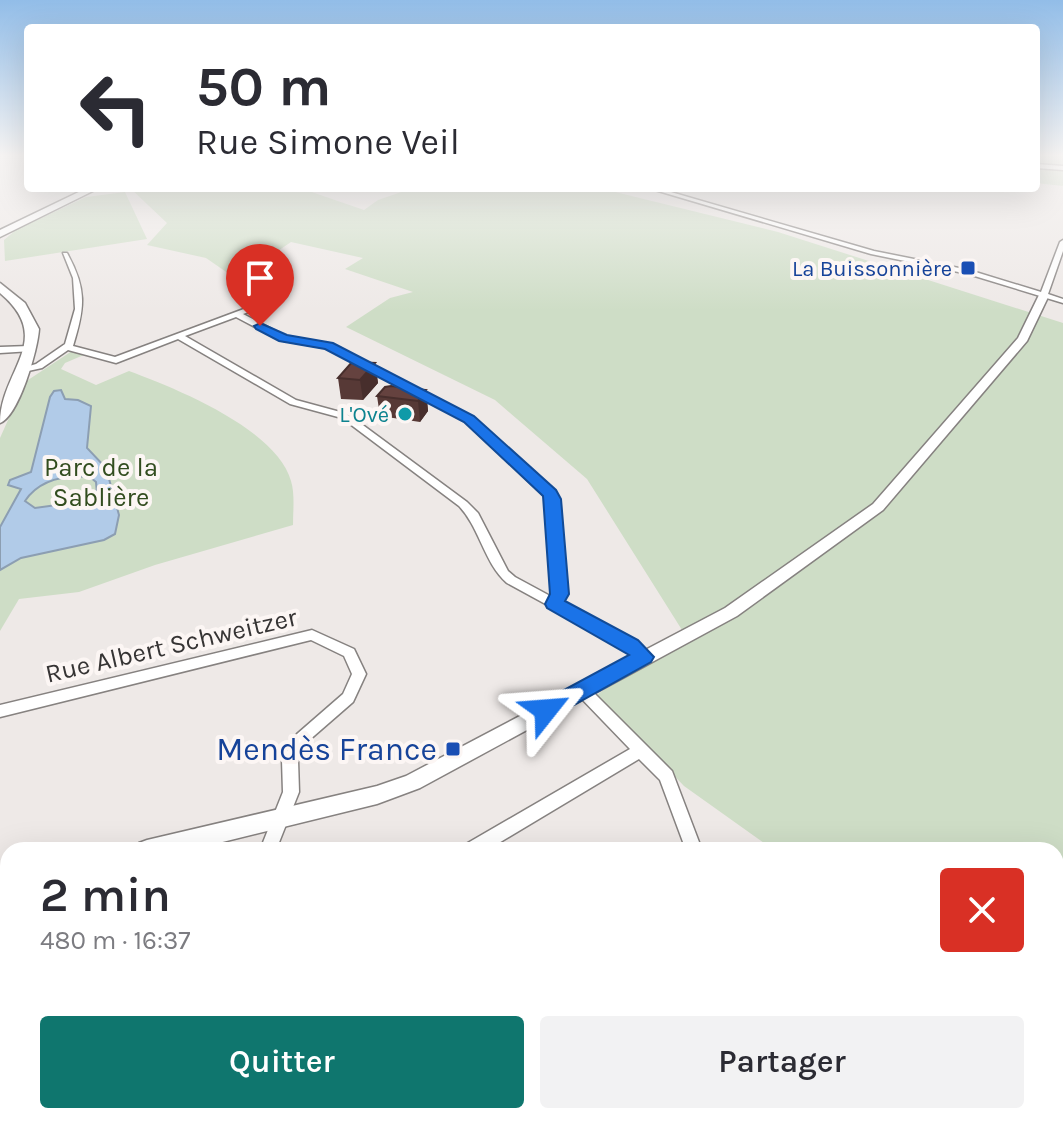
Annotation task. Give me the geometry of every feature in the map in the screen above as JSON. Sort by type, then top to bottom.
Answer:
[{"type":"main road","points":[[0,234],[56,206]]},
{"type":"main road","points":[[0,287],[23,308],[32,321],[33,332],[22,371],[0,418]]},
{"type":"street","points":[[714,206],[873,253],[969,272],[1063,301]]},
{"type":"street","points":[[211,842],[284,816],[377,795],[413,782],[731,612],[878,507],[1023,339],[1060,259],[1063,242]]},
{"type":"street","points":[[22,371],[39,366],[68,347],[79,309],[77,278],[65,254]]},
{"type":"street","points":[[68,347],[116,360],[268,302]]},
{"type":"street","points":[[237,314],[283,338],[328,346],[474,423],[553,499],[560,594],[554,604]]},
{"type":"street","points":[[179,336],[293,402],[341,415],[353,422],[472,513],[503,573],[631,645],[643,657]]},
{"type":"street","points":[[0,350],[29,349]]},
{"type":"street","name":"Rue Albert Schweitzer","points":[[0,711],[312,635],[349,653],[359,674],[348,698],[302,738],[290,760],[291,792],[284,816]]},
{"type":"street","points":[[582,690],[666,776],[691,842]]},
{"type":"street","points":[[486,842],[641,750]]},
{"type":"street","points":[[272,842],[284,816]]},
{"type":"green space","points":[[66,206],[132,206],[147,239],[5,261],[4,240],[16,230]]},
{"type":"green space","points":[[149,206],[354,206],[364,210],[369,206],[674,206],[778,232],[1063,323],[1063,842],[763,842],[684,786],[597,695],[682,630],[587,479],[495,400],[346,327],[390,298],[413,292],[345,269],[363,258],[291,242],[235,278],[206,258],[147,245],[167,223]]},
{"type":"green space","name":"Parc de la Sablière","points":[[72,351],[86,354],[65,363],[61,369],[96,385],[129,371],[197,400],[246,428],[282,462],[292,486],[293,525],[155,565],[79,592],[19,599],[0,631],[0,438],[25,382]]},
{"type":"water","points":[[61,390],[65,399],[78,400],[91,406],[87,448],[106,468],[119,515],[115,534],[104,540],[21,558],[0,570],[0,527],[21,489],[8,485],[10,480],[31,472],[54,391]],"holes":[[[90,477],[96,482],[97,494],[86,501],[35,508],[25,501],[38,488],[53,480]]]},
{"type":"building","points":[[352,362],[375,363],[360,380],[338,378]]},
{"type":"building","points":[[385,387],[426,390],[418,401],[377,396]]},
{"type":"place","name":"La Buissonnière","points":[[968,268]]},
{"type":"place","name":"L'Ové","points":[[405,414]]},
{"type":"place","name":"Mendès France","points":[[453,749]]},
{"type":"route","points":[[260,326],[283,338],[328,346],[469,419],[550,494],[553,499],[560,594],[554,604],[631,645],[643,657],[546,710]]}]
